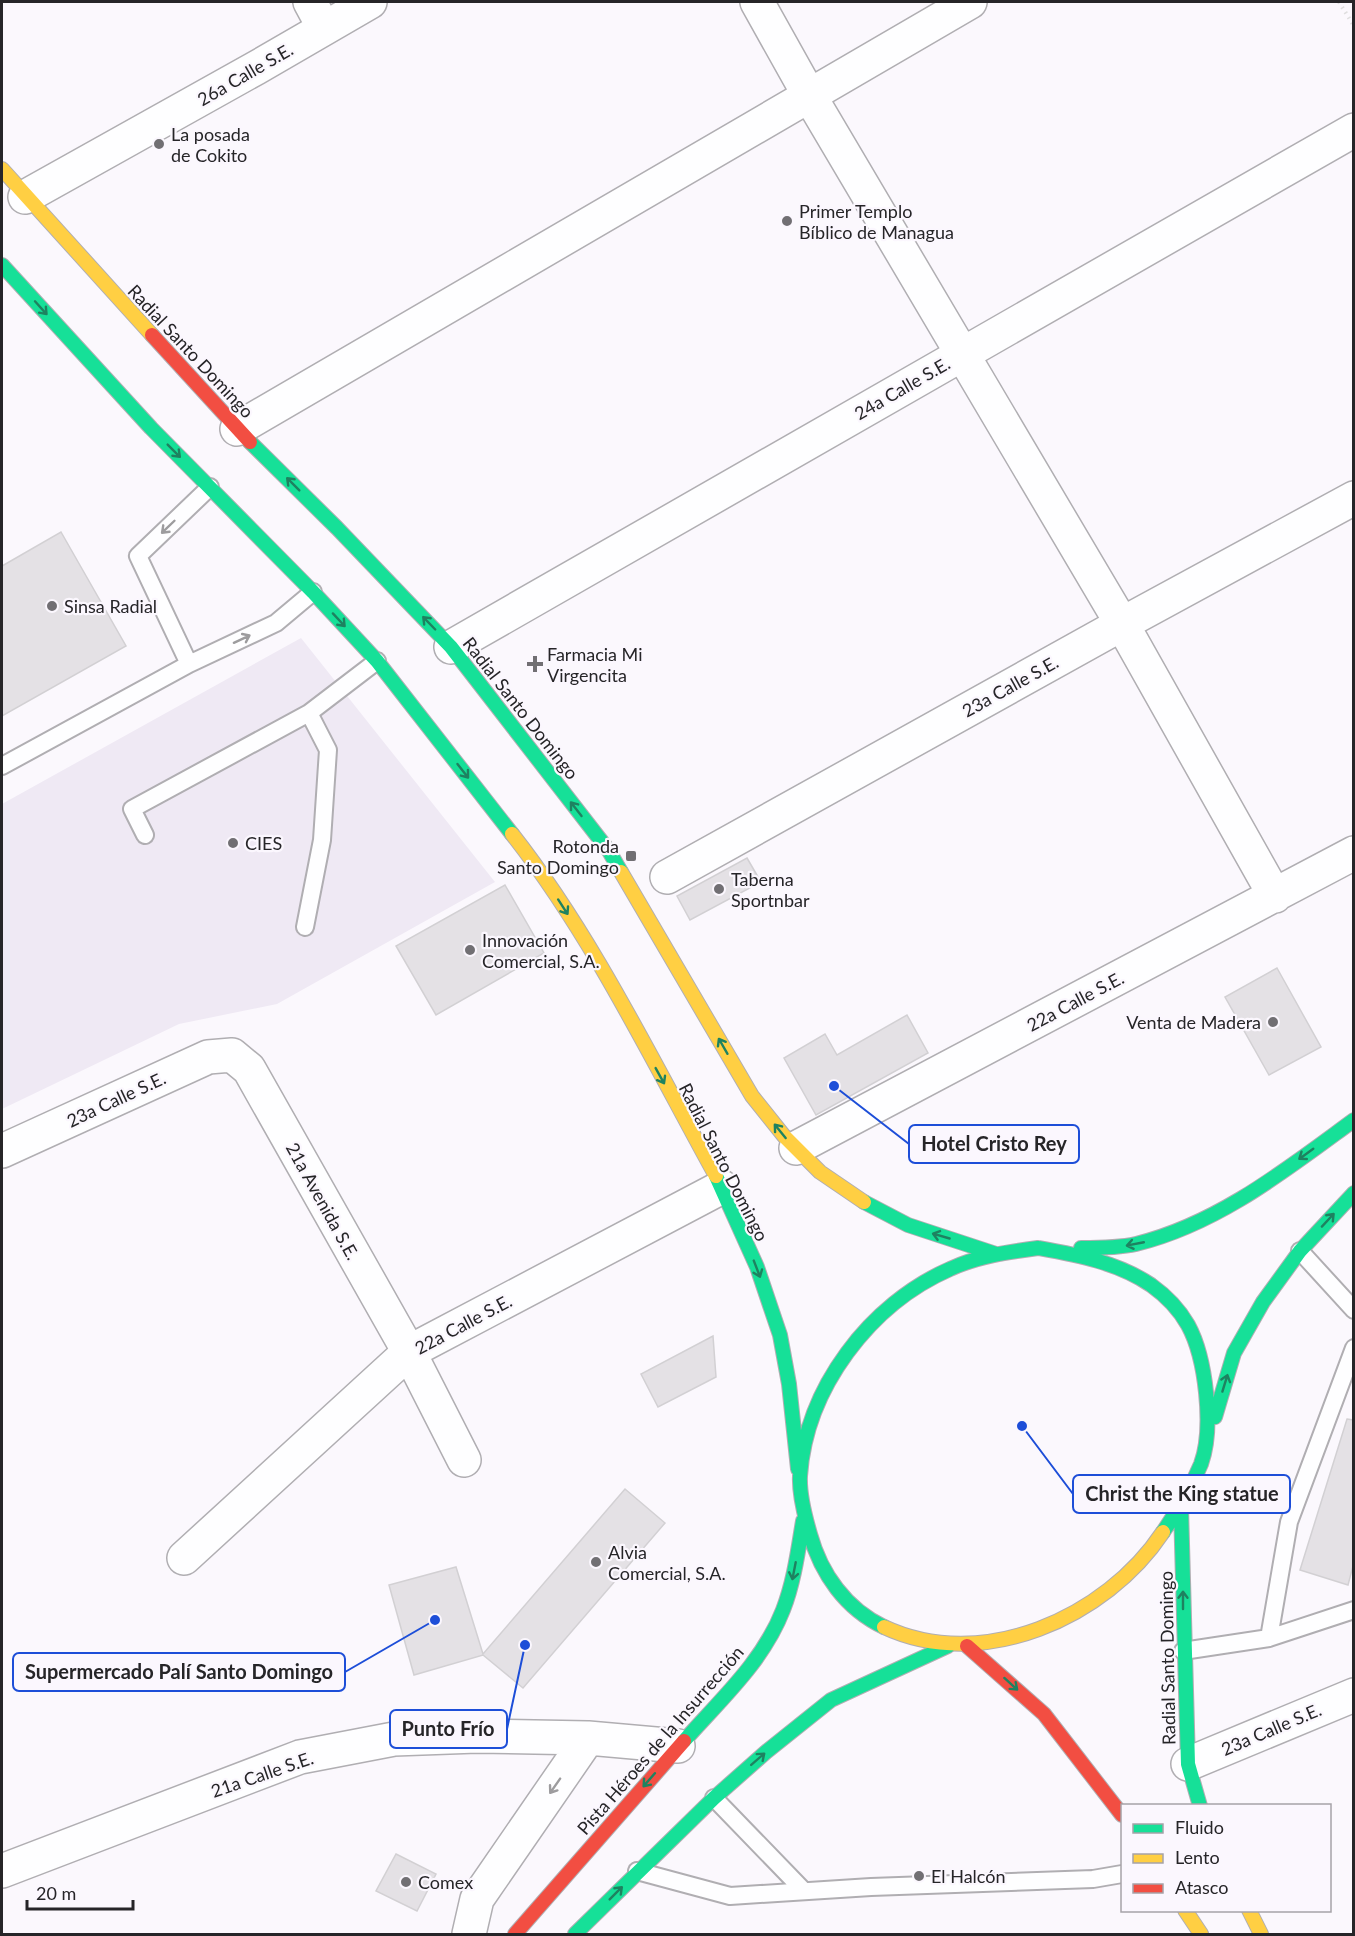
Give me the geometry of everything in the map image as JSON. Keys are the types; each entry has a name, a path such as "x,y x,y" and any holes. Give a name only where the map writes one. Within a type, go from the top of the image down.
{"main road":[{"name":"Radial Santo Domingo","path":"2,169 237,429 337,528 451,647 609,851 752,1096 784,1137 820,1172 862,1201 908,1225 996,1254"},
{"name":"Radial Santo Domingo","path":"2,265 152,428 313,592 377,661 531,858 592,952 722,1187 757,1267 780,1335 789,1384 800,1480"},
{"path":"1353,1120 1266,1183 1225,1208 1158,1238 1134,1245 1105,1248 1038,1248 971,1259 926,1281 880,1314 861,1335 827,1382 815,1407 807,1435 800,1480 813,1550 823,1570 857,1611 880,1627 908,1637 948,1646 967,1646 1027,1634 1057,1622 1096,1600 1135,1566 1181,1508 1202,1459 1234,1353 1263,1302 1300,1251 1353,1193"},
{"path":"1038,1248 1076,1254 1109,1263 1130,1272 1148,1282 1180,1313 1197,1343 1204,1371 1206,1417 1202,1459"},
{"name":"Radial Santo Domingo","path":"1181,1508 1188,1764 1199,1804"},
{"name":"Pista Héroes de la Insurrección","path":"515,1935 678,1746 734,1687 763,1648 778,1623 792,1583 805,1514"},
{"path":"575,1935 714,1798 766,1752 831,1700 948,1646"},
{"path":"967,1646 1044,1714 1121,1814"},
{"path":"1186,1912 1201,1935"},
{"path":"1250,1912 1261,1935"}],"street":[{"name":"26a Calle S.E.","path":"25,197 317,15 370,2"},
{"path":"757,2 809,95 1122,624 1275,896"},
{"path":"237,429 970,2"},
{"name":"24a Calle S.E.","path":"451,647 1353,130"},
{"name":"23a Calle S.E.","path":"668,877 1353,498"},
{"name":"22a Calle S.E.","path":"796,1148 1353,853"},
{"name":"23a Calle S.E.","path":"2,1151 208,1057 232,1055"},
{"name":"21a Avenida S.E.","path":"232,1055 249,1069 409,1352 464,1460"},
{"name":"22a Calle S.E.","path":"184,1558 409,1352 722,1187"},
{"name":"23a Calle S.E.","path":"1188,1764 1353,1695"},
{"name":"21a Calle S.E.","path":"2,1871 300,1757 394,1739 477,1736 588,1738 678,1746"},
{"path":"469,1935 477,1899 588,1738"}],"lane":[{"path":"189,664 138,556 210,487"},
{"path":"2,766 189,664 276,623 313,592"},
{"path":"145,835 132,809 309,713 377,661"},
{"path":"305,927 322,840 328,750 309,713"},
{"path":"1300,1251 1353,1310"},
{"path":"1269,1638 1289,1522 1353,1348"},
{"path":"1184,1651 1269,1638 1353,1610"},
{"path":"714,1798 804,1891"},
{"path":"638,1871 730,1896 871,1887 1093,1879 1121,1874"}],"path":[{"path":"1339,2 1353,26"}],"shaded area":[{"name":"CIES","path":"301,638 495,882 277,1004 179,1024 2,1109 2,804"}],"building":[{"name":"Sinsa Radial","path":"61,532 126,646 2,716 2,566"},
{"name":"Taberna Sportnbar","path":"747,858 761,882 690,920 677,896"},
{"name":"Innovación Comercial, S.A.","path":"505,885 544,953 436,1015 396,946"},
{"name":"Venta de Madera","path":"1277,968 1321,1047 1269,1075 1225,997"},
{"path":"907,1015 928,1053 816,1115 784,1058 825,1034 837,1055"},
{"path":"713,1336 716,1377 658,1407 641,1374"},
{"path":"1347,1419 1353,1420 1353,1566 1348,1585 1300,1570"},
{"path":"625,1489 665,1523 523,1688 483,1655 414,1675 389,1585 456,1567 483,1654"},
{"name":"Comex","path":"396,1854 436,1874 417,1911 376,1891"}],"traffic: fast":[{"path":"2,265 151,428 313,592 377,661 512,834"},
{"path":"250,442 337,528 451,647 609,851 621,872"},
{"path":"1081,1248 1136,1244 1195,1223 1251,1193 1354,1120"},
{"path":"716,1176 757,1267 780,1335 789,1384 798,1469"},
{"path":"1215,1417 1234,1353 1263,1302 1300,1251 1354,1193"},
{"path":"864,1202 908,1225 996,1254"},
{"path":"1038,1248 1096,1260 1138,1277 1171,1303 1188,1325 1199,1356 1206,1393 1205,1449 1193,1482 1163,1532"},
{"path":"884,1627 858,1610 837,1589 821,1563 810,1534 801,1498 800,1476 805,1443 815,1411 829,1381 847,1353 869,1327 921,1284 971,1261 1038,1248"},
{"path":"1181,1507 1188,1764 1199,1804"},
{"path":"684,1741 740,1680 774,1629 790,1588 803,1521"},
{"path":"575,1934 714,1798 766,1752 831,1700 948,1646"}],"traffic: slow":[{"path":"2,169 152,335"},
{"path":"512,834 596,957 716,1176"},
{"path":"621,872 752,1096 784,1136 820,1172 864,1202"},
{"path":"884,1627 922,1640 961,1644 1000,1640 1039,1629 1076,1612 1109,1590 1139,1563 1163,1532"},
{"path":"1186,1912 1201,1934"},
{"path":"1250,1912 1261,1934"}],"traffic: jam":[{"path":"152,335 250,442"},
{"path":"967,1646 1044,1714 1121,1814"},
{"path":"515,1934 684,1741"}],"place":[{"name":"La posada de Cokito","path":"159,144"},
{"name":"Primer Templo Bíblico de Managua","path":"787,221"},
{"name":"Sinsa Radial","path":"52,606"},
{"name":"Farmacia Mi Virgencita","path":"535,664"},
{"name":"CIES","path":"233,843"},
{"name":"Rotonda Santo Domingo","path":"631,856"},
{"name":"Taberna Sportnbar","path":"719,889"},
{"name":"Innovación Comercial, S.A.","path":"470,950"},
{"name":"Venta de Madera","path":"1273,1022"},
{"name":"Hotel Cristo Rey","path":"834,1086"},
{"name":"Christ the King statue","path":"1022,1426"},
{"name":"Alvia Comercial, S.A.","path":"596,1562"},
{"name":"Supermercado Palí Santo Domingo","path":"435,1620"},
{"name":"Punto Frío","path":"525,1645"},
{"name":"El Halcón","path":"919,1876"},
{"name":"Comex","path":"406,1882"}]}
